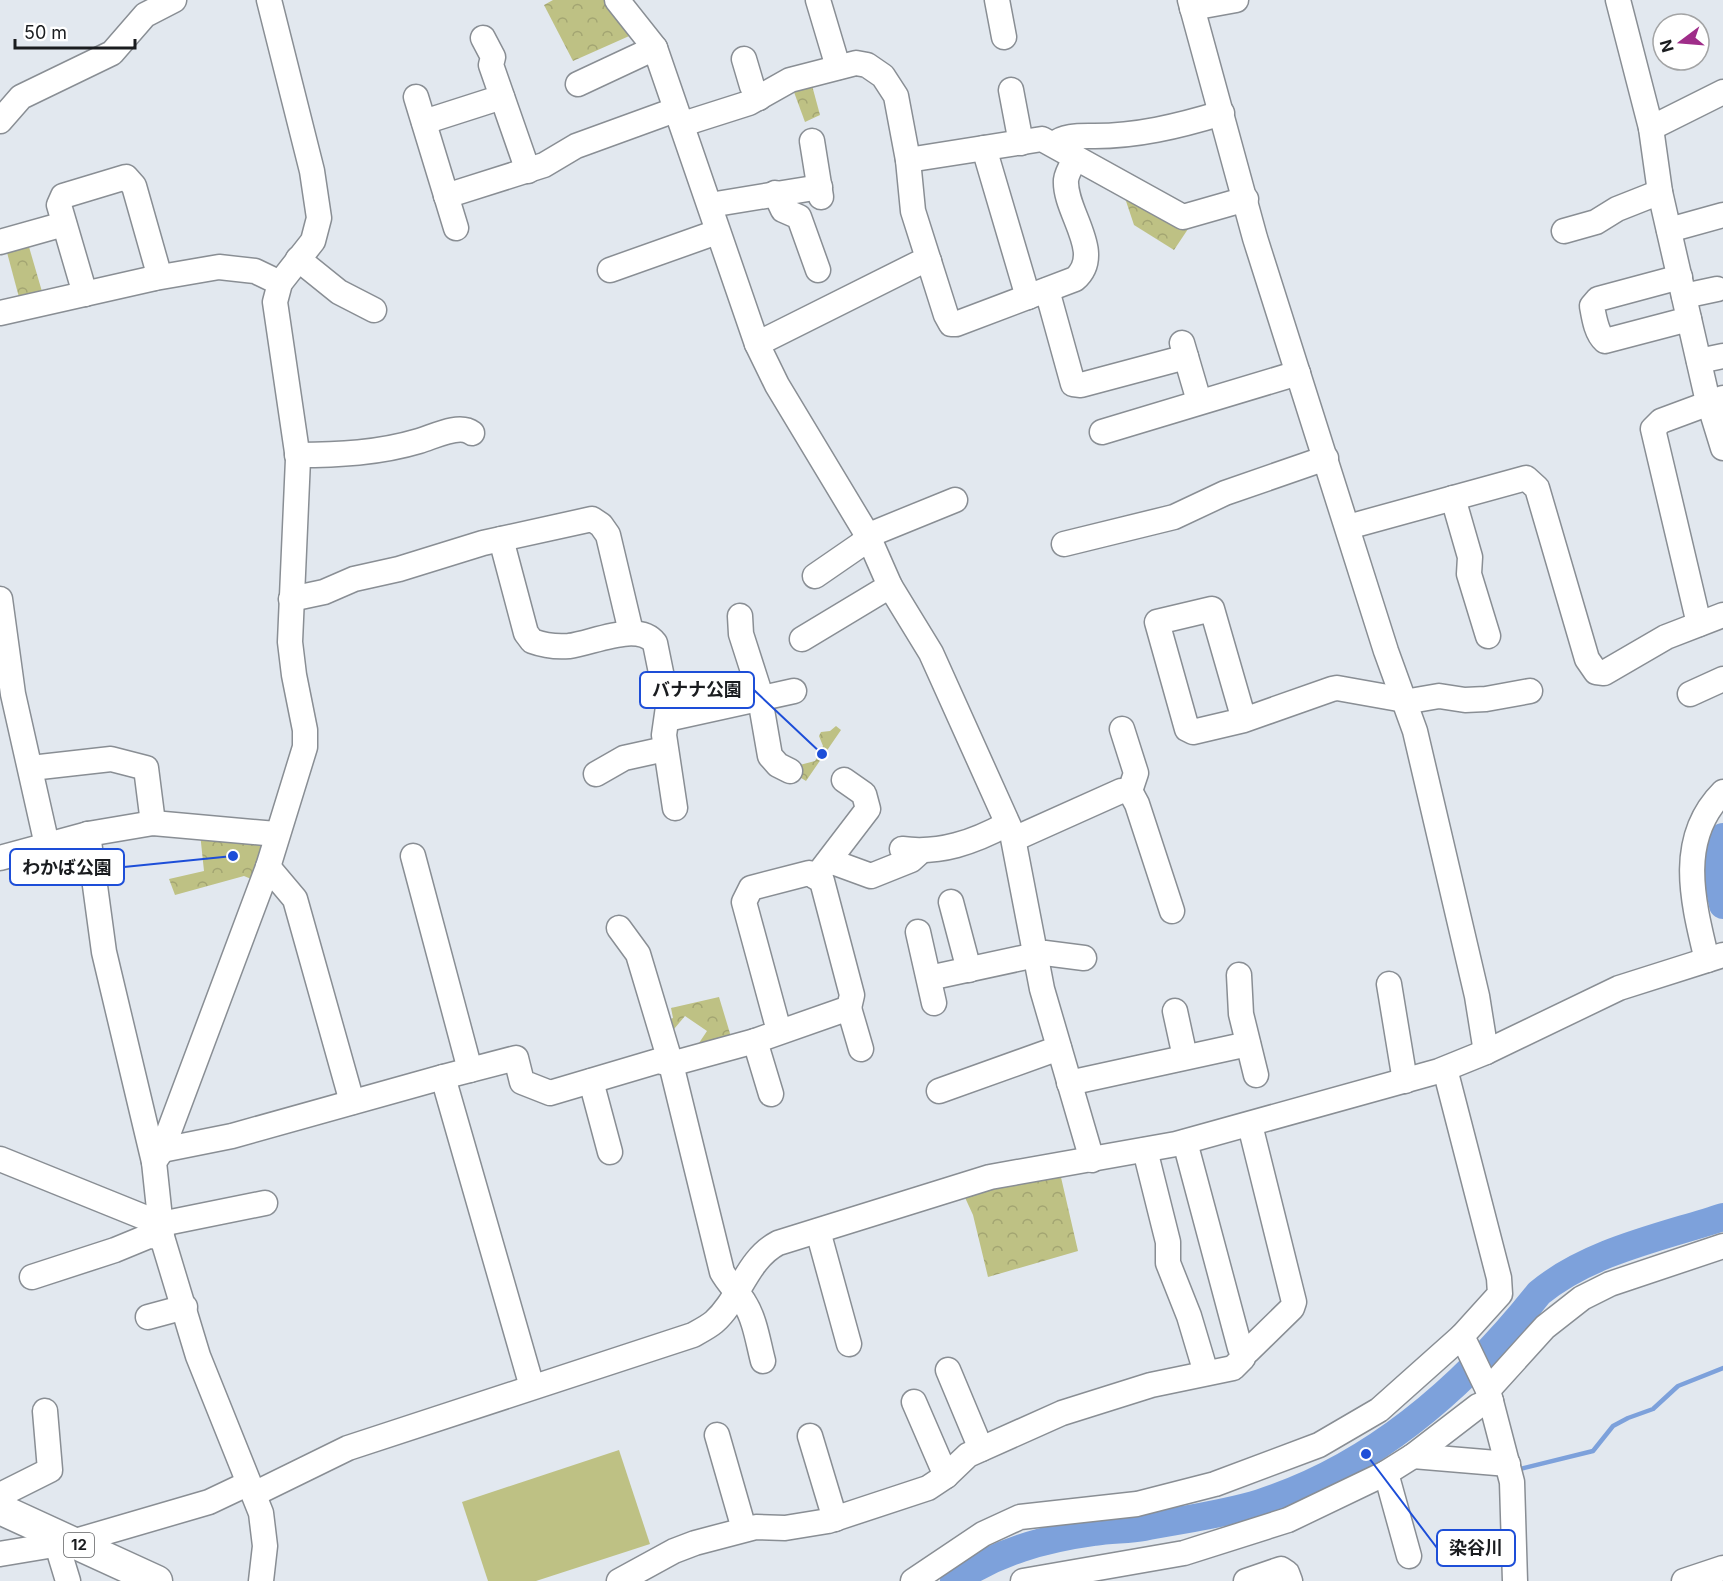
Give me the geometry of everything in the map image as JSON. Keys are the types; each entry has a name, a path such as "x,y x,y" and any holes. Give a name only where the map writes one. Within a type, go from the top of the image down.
{"main road":[{"name":"12","path":"0,1509 64,1543 153,1580"}],"street":[{"path":"4,118 21,98 112,53 145,15 174,0"},
{"path":"158,1156 268,867 276,834 303,757 306,737 292,663 291,599 297,455 274,302 280,283 313,241 318,210 312,171 269,0"},
{"path":"617,0 655,48 757,344 777,385 868,536 890,586 931,653 1010,831 1034,955 1092,1160"},
{"path":"818,0 838,67"},
{"path":"1236,0 1191,4 1255,238 1415,730 1440,833 1486,1052"},
{"path":"1004,1 1004,37"},
{"path":"1622,2 1651,128 1660,192 1684,298 1699,361 1716,400 1723,448"},
{"path":"483,38 494,60 491,65 528,171"},
{"path":"578,84 655,48"},
{"path":"744,59 759,98"},
{"path":"446,196 544,165 576,146 679,117 759,98 790,80 856,63 867,65 884,76 892,86 908,160 912,204 951,324 960,323 1075,279 1087,261 1066,183 1076,158"},
{"path":"1011,90 1021,143"},
{"path":"1651,128 1723,92"},
{"path":"416,97 456,228"},
{"path":"424,122 502,97"},
{"path":"1054,144 1060,139 1178,126 1222,112"},
{"path":"908,160 1042,139 1183,217 1246,199"},
{"path":"710,205 775,194 820,192 812,141"},
{"path":"984,148 1073,384 1081,385 1184,349 1199,401"},
{"path":"85,294 58,205 63,196 126,177 134,186 157,267 155,279"},
{"path":"1564,231 1596,222 1617,209 1660,192"},
{"path":"775,194 783,210 799,217 818,270"},
{"path":"1669,230 1723,215"},
{"path":"0,242 64,224"},
{"path":"610,270 717,232"},
{"path":"298,259 339,292 374,310"},
{"path":"757,344 917,264 929,261"},
{"path":"0,314 155,279 231,267 255,271 280,283"},
{"path":"1684,298 1717,289"},
{"path":"1699,361 1723,356"},
{"path":"1102,432 1298,373"},
{"path":"1699,624 1653,432 1657,423 1716,400"},
{"path":"297,455 369,452 411,444 459,429 465,429 472,434"},
{"path":"1064,544 1174,517 1226,493 1326,458"},
{"path":"1348,527 1522,478 1534,483 1587,659 1596,672 1604,674 1633,659 1666,637 1723,615"},
{"path":"1453,498 1470,557 1469,574 1488,636"},
{"path":"815,576 860,545 868,536 955,501"},
{"path":"291,599 308,596 354,579 399,569 453,550 592,519 605,529 610,543 631,632"},
{"path":"501,539 526,633 532,641 569,646 631,632 648,636 655,643 668,707 664,735 675,808"},
{"path":"802,639 890,586"},
{"path":"0,599 10,730 31,768 47,845"},
{"path":"1244,720 1212,609 1157,622 1187,729 1193,732 1244,720 1337,688 1410,701 1446,696 1465,700 1530,691"},
{"path":"740,616 741,634 758,687 758,699 770,756 778,765 790,771"},
{"path":"1690,694 1723,679"},
{"path":"667,719 794,691"},
{"path":"1122,729 1136,773 1130,791 1137,804 1172,911"},
{"path":"596,774 618,760 665,749"},
{"path":"31,768 111,759 146,768 153,823"},
{"path":"844,780 864,794 868,809 823,869 822,881 852,995 849,1008 861,1049"},
{"path":"779,1031 744,902 751,888 823,869 871,876 911,860 912,850 972,842 1010,831 1121,791 1130,791"},
{"path":"0,1554 64,1543 251,1489 348,1448 693,1335 713,1323 763,1251 778,1243 990,1177 1185,1142 1406,1081 1445,1069 1486,1052 1619,988 1714,958 1691,888 1692,863 1699,827 1710,806 1723,792"},
{"path":"0,858 88,834 153,823 276,834"},
{"path":"88,834 104,952 158,1156 162,1231 198,1356 261,1513 265,1546 261,1581"},
{"path":"413,856 470,1070"},
{"path":"268,867 295,899 352,1102"},
{"path":"951,902 969,970"},
{"path":"619,928 638,954 671,1064 722,1272 735,1293 744,1301 764,1361"},
{"path":"918,932 934,1003"},
{"path":"929,978 1050,952 1084,958"},
{"path":"1239,975 1239,996 1256,1075"},
{"path":"1389,984 1406,1081"},
{"path":"158,1156 516,1058 522,1083 550,1093 657,1061 671,1064 755,1041 849,1008"},
{"path":"1175,1011 1185,1057"},
{"path":"755,1041 771,1094"},
{"path":"1070,1083 1248,1044"},
{"path":"939,1091 1059,1048"},
{"path":"913,1581 983,1534 1020,1517 1137,1504 1215,1484 1319,1444 1379,1410 1464,1339 1495,1300 1501,1288 1461,1123 1445,1069"},
{"path":"443,1077 532,1387"},
{"path":"591,1081 610,1152"},
{"path":"1244,1351 1253,1348 1293,1308 1294,1302 1251,1125"},
{"path":"619,1581 674,1551 744,1529 796,1527 835,1518 928,1488 946,1476 960,1462 981,1449 1089,1403 1233,1368 1243,1358 1244,1351 1237,1339 1185,1142"},
{"path":"1145,1150 1168,1242 1168,1263 1189,1316 1206,1373"},
{"path":"0,1159 162,1231"},
{"path":"32,1277 115,1250 162,1231 266,1203"},
{"path":"818,1231 849,1344"},
{"path":"1023,1581 1164,1557 1228,1540 1288,1520 1386,1473 1413,1456 1472,1410 1545,1327 1582,1298 1610,1284 1723,1246"},
{"path":"148,1317 184,1307"},
{"path":"1464,1339 1488,1390 1512,1482 1515,1581"},
{"path":"948,1370 981,1449"},
{"path":"914,1402 946,1476"},
{"path":"0,1498 6,1492 50,1470 45,1411"},
{"path":"717,1436 744,1529"},
{"path":"810,1436 835,1518"},
{"path":"1413,1456 1508,1464"},
{"path":"1386,1473 1409,1556"},
{"path":"64,1543 68,1581"},
{"path":"1684,1581 1723,1568"},
{"path":"1246,1581 1281,1569 1287,1572 1290,1581"}],"green space":[{"path":"553,0 607,0 636,33 573,61 544,5"},
{"path":"810,78 820,115 805,122 791,84"},
{"path":"1123,192 1196,217 1174,250 1134,225"},
{"path":"27,240 43,295 20,301 5,245"},
{"path":"836,726 841,730 806,781 790,771 792,767 815,761 823,746 819,736 821,732 830,731"},
{"path":"200,833 268,842 256,881 244,876 175,895 169,879 204,871"},
{"path":"719,997 732,1040 695,1049 707,1031 685,1016 669,1035 665,1021 673,1018 671,1008"},
{"path":"1060,1173 1078,1251 988,1277 973,1215 962,1191"},
{"path":"619,1450 650,1544 536,1581 488,1581 462,1502"}],"waterway":[{"path":"1723,837 1718,854 1718,879 1723,905"},
{"path":"954,1581 987,1562 1039,1543 1075,1535 1138,1528 1217,1514 1260,1503 1301,1487 1341,1468 1379,1445 1414,1419 1480,1360 1539,1293 1559,1278 1627,1247 1723,1217"},
{"path":"1516,1470 1593,1451 1613,1426 1653,1409 1678,1386 1723,1368"}],"place":[{"name":"バナナ公園","path":"822,754"},
{"name":"わかば公園","path":"233,856"},
{"name":"染谷川","path":"1366,1454"}]}
